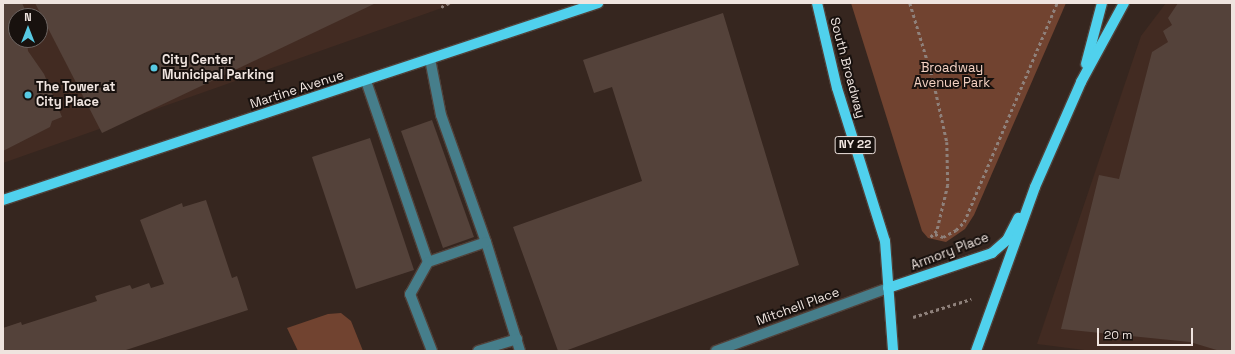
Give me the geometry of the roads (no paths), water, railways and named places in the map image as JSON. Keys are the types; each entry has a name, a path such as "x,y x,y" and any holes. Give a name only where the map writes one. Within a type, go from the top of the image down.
{"main road":[{"name":"Martine Avenue","path":"3,200 598,3"},
{"name":"South Broadway","path":"816,3 837,88 885,241 893,351"},
{"path":"1081,82 1102,3"},
{"path":"976,351 1035,187 1081,82 1124,3"},
{"name":"Armory Place","path":"888,288 992,253 1007,240 1035,187"}],"street":[{"path":"430,59 441,115 486,242 520,351"},
{"path":"366,81 428,262"},
{"path":"432,351 410,294 428,262 486,242"},
{"name":"Mitchell Place","path":"716,351 888,288"},
{"path":"478,351 517,339"}],"place":[{"name":"City Center Municipal Parking","path":"154,68"},
{"name":"The Tower at City Place","path":"28,95"}],"park label":[{"name":"Broadway Avenue Park","path":"952,76"}]}
